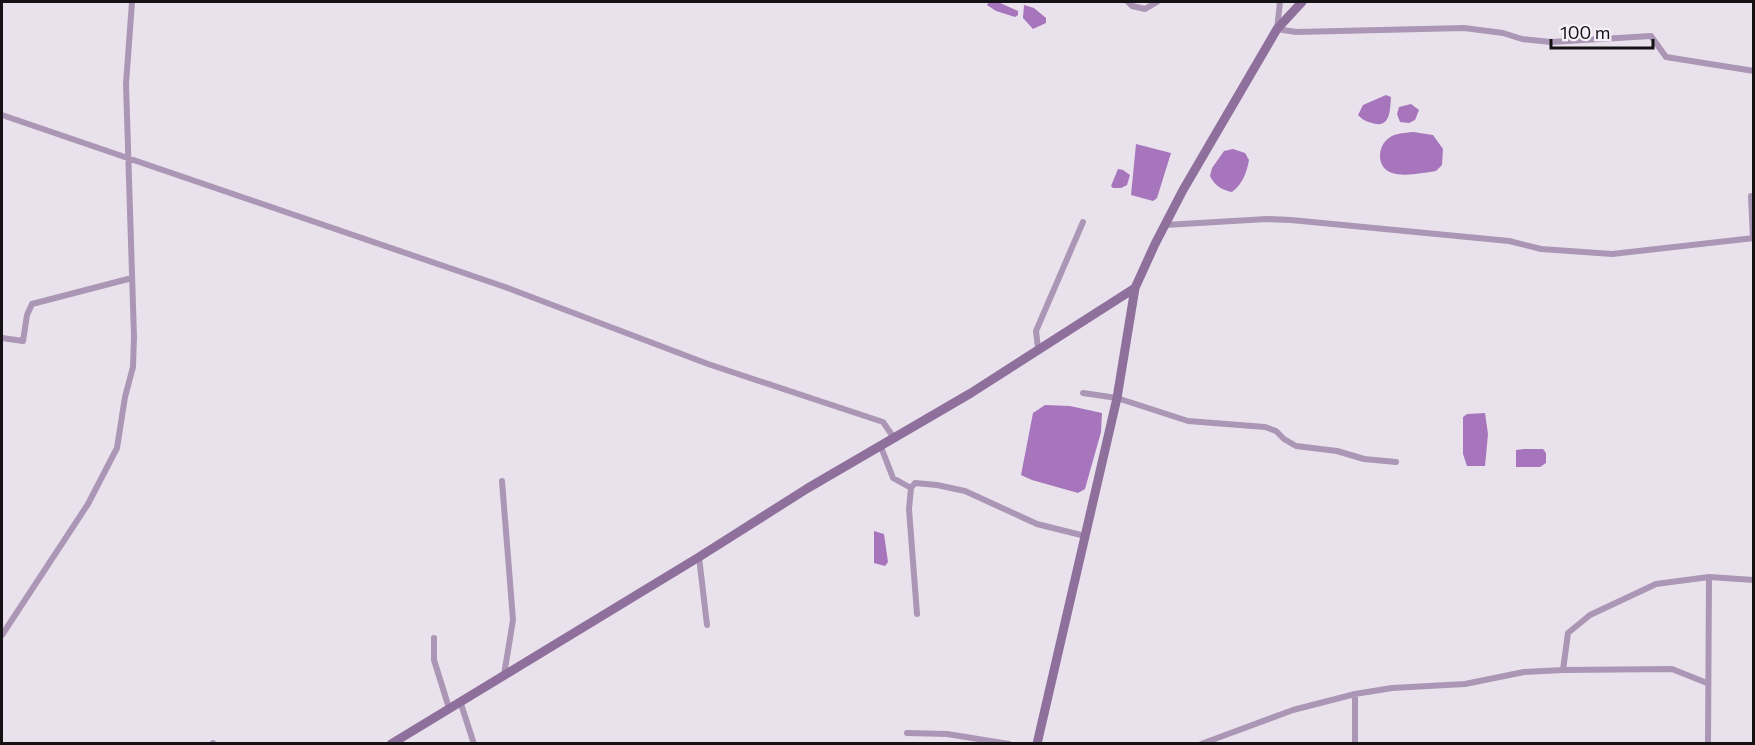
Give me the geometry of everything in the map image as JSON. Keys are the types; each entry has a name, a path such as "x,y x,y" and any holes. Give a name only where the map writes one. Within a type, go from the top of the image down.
{"main road":[{"path":"1037,744 1117,398 1135,288 1183,190 1277,29 1302,2"},
{"path":"391,744 808,488 971,393 1135,288"}],"street":[{"path":"2,635 88,504 117,448 124,397 133,368 126,84 132,2"},
{"path":"1128,2 1132,6 1145,9 1157,2"},
{"path":"1280,2 1277,29 1314,33 1464,28 1551,42 1651,36 1666,57 1754,71"},
{"path":"2,115 505,287 708,364 883,422 894,438"},
{"path":"1165,225 1283,220 1509,241 1541,249 1612,254 1753,238 1751,196"},
{"path":"1038,348 1036,332 1083,222"},
{"path":"2,338 23,341 27,315 32,304 132,278"},
{"path":"1083,393 1117,398 1188,421 1265,427 1276,431 1296,446 1326,449 1364,459 1396,462"},
{"path":"881,447 893,478 910,488"},
{"path":"502,481 513,620 504,675"},
{"path":"918,614 909,509 910,488 915,483 965,491 1037,524 1085,536"},
{"path":"699,557 706,624"},
{"path":"1563,670 1568,633 1590,615 1656,584 1708,577 1754,580"},
{"path":"1708,577 1708,744"},
{"path":"434,638 434,660 449,708"},
{"path":"1201,744 1293,710 1355,694 1392,688 1465,684 1524,672 1672,669 1707,683"},
{"path":"1355,694 1355,744"},
{"path":"460,701 474,744"},
{"path":"907,733 946,734 1009,744"}],"shaded area":[{"path":"989,2 998,2 1018,11 1018,15 1015,17 996,11 987,5"},
{"path":"1024,5 1034,8 1046,18 1046,23 1033,29 1023,18"},
{"path":"1386,95 1391,97 1390,111 1385,122 1370,123 1358,115 1363,105"},
{"path":"1411,104 1419,110 1415,120 1409,123 1400,122 1397,114 1399,107"},
{"path":"1413,132 1433,135 1443,149 1442,165 1436,171 1402,175 1392,173 1383,167 1380,151 1385,142 1394,135"},
{"path":"1136,144 1171,153 1157,198 1153,201 1131,195"},
{"path":"1233,149 1245,153 1249,160 1239,186 1232,192 1219,187 1210,176 1212,168 1224,151"},
{"path":"1118,169 1130,175 1127,185 1113,188 1111,186"},
{"path":"1045,405 1070,406 1102,413 1101,432 1085,489 1078,493 1021,475 1033,413"},
{"path":"1485,413 1488,434 1485,466 1467,466 1463,454 1463,417 1467,414"},
{"path":"1543,449 1546,453 1546,463 1540,467 1516,467 1516,450"},
{"path":"874,531 884,534 888,562 885,566 874,563"}]}
